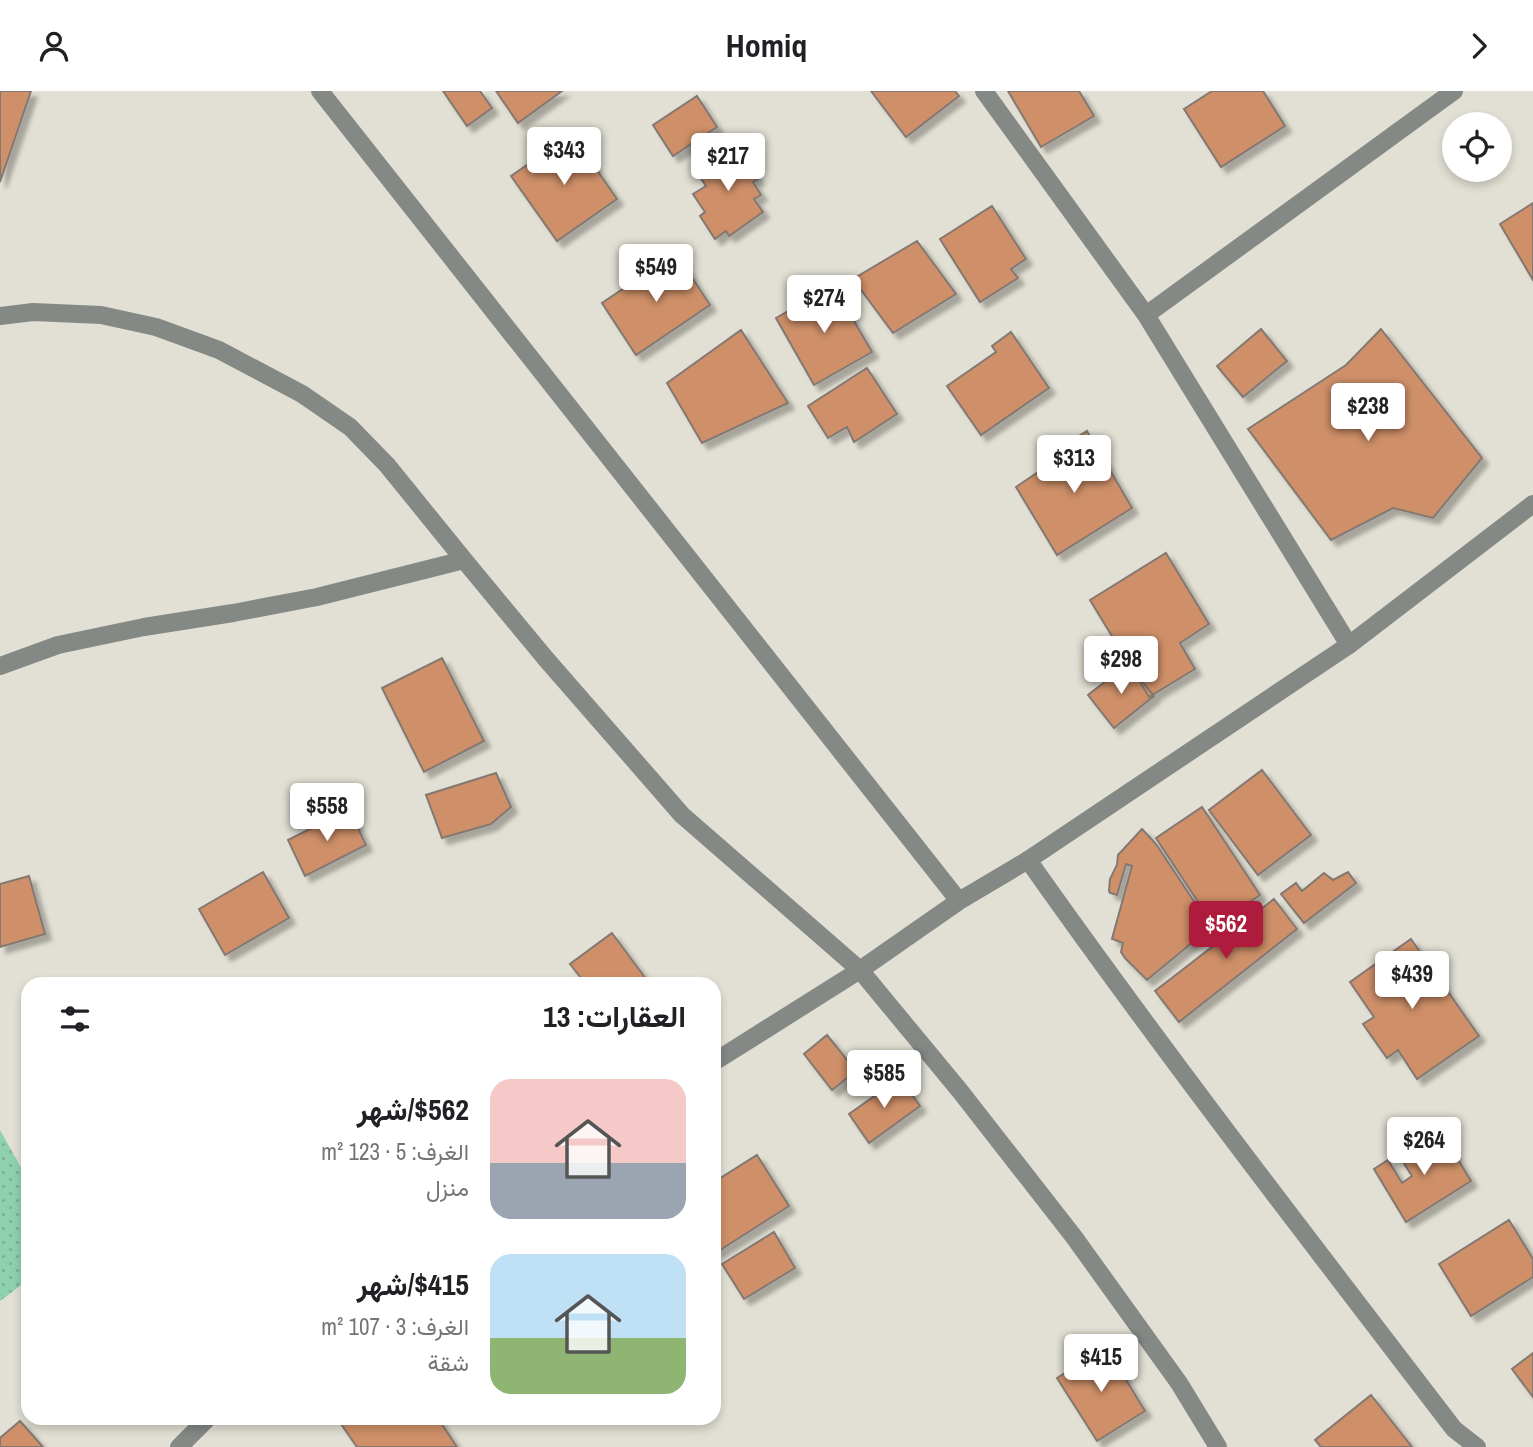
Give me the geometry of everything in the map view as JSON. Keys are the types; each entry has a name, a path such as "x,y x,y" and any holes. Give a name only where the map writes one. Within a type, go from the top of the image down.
{"street":[{"path":"320,91 959,901"},
{"path":"984,91 1146,315 1349,645"},
{"path":"1146,315 1454,91"},
{"path":"0,316 33,312 101,315 156,327 219,350 302,394 350,427 387,465 546,659 682,815 860,970 960,1091 1074,1237 1179,1383 1217,1447"},
{"path":"721,1058 860,970 959,901 1028,860 1349,645 1533,505"},
{"path":"0,666 58,645 317,597 464,560"},
{"path":"1028,860 1110,977 1454,1429 1477,1447"},
{"path":"179,1447 201,1425"}],"green space":[{"path":"0,1130 21,1168 21,1285 0,1301"}],"building":[{"path":"0,91 31,91 0,182"},
{"path":"443,91 480,91 492,108 467,126"},
{"path":"496,91 562,91 518,123"},
{"path":"871,91 955,91 959,96 906,137"},
{"path":"1008,91 1079,91 1094,116 1041,147"},
{"path":"1212,91 1263,91 1285,126 1221,167 1184,109"},
{"path":"697,96 717,127 673,156 653,125"},
{"path":"572,134 617,199 557,241 511,176"},
{"path":"736,144 758,179 753,182 761,195 754,199 763,212 729,236 726,231 715,239 700,216 705,212 693,194 706,186 696,171"},
{"path":"1533,203 1533,280 1500,224"},
{"path":"992,206 1026,259 1011,269 1018,278 980,302 940,239"},
{"path":"917,241 956,294 893,333 853,279"},
{"path":"676,253 710,305 636,355 602,303"},
{"path":"833,285 872,352 814,385 776,318"},
{"path":"1261,329 1287,361 1243,397 1217,366"},
{"path":"1381,329 1482,458 1433,518 1393,508 1331,540 1248,429 1346,365"},
{"path":"741,330 788,403 702,443 667,383"},
{"path":"1011,332 1049,388 981,435 947,386 996,352 992,346"},
{"path":"867,368 897,414 854,442 847,427 828,438 808,406"},
{"path":"1087,431 1132,508 1057,555 1016,487 1069,451 1068,443"},
{"path":"1166,553 1209,624 1180,643 1195,669 1149,697 1090,600"},
{"path":"442,658 484,741 424,772 382,688"},
{"path":"1128,664 1154,696 1114,728 1088,695"},
{"path":"1262,770 1311,835 1258,875 1209,810"},
{"path":"496,773 511,807 491,824 442,838 426,795"},
{"path":"1202,807 1260,895 1214,926 1156,838"},
{"path":"349,809 366,845 305,876 288,840"},
{"path":"1142,829 1156,844 1211,927 1147,980 1121,952 1123,943 1112,939 1132,866 1126,864 1117,895 1109,891 1118,855"},
{"path":"263,872 289,918 225,955 199,909"},
{"path":"1348,872 1356,883 1304,923 1281,894 1296,883 1302,891 1324,873 1333,880"},
{"path":"29,876 45,934 0,947 0,884"},
{"path":"1274,899 1297,929 1179,1022 1155,991"},
{"path":"612,933 645,977 580,977 570,964"},
{"path":"1411,939 1479,1036 1417,1079 1398,1050 1387,1058 1363,1024 1374,1017 1350,982"},
{"path":"827,1035 856,1071 832,1090 804,1054"},
{"path":"900,1078 920,1106 869,1143 849,1114"},
{"path":"1441,1132 1471,1181 1406,1222 1374,1169 1388,1160 1402,1183 1412,1176 1400,1157"},
{"path":"757,1155 789,1206 721,1250 721,1178"},
{"path":"1509,1220 1533,1259 1533,1277 1471,1316 1439,1264"},
{"path":"774,1232 795,1268 744,1299 722,1264"},
{"path":"1106,1347 1145,1411 1097,1441 1057,1378"},
{"path":"1533,1353 1533,1397 1512,1369"},
{"path":"1371,1395 1412,1447 1321,1447 1315,1440"},
{"path":"20,1421 43,1447 0,1447 0,1438"},
{"path":"342,1425 442,1425 457,1447 357,1447"}]}
